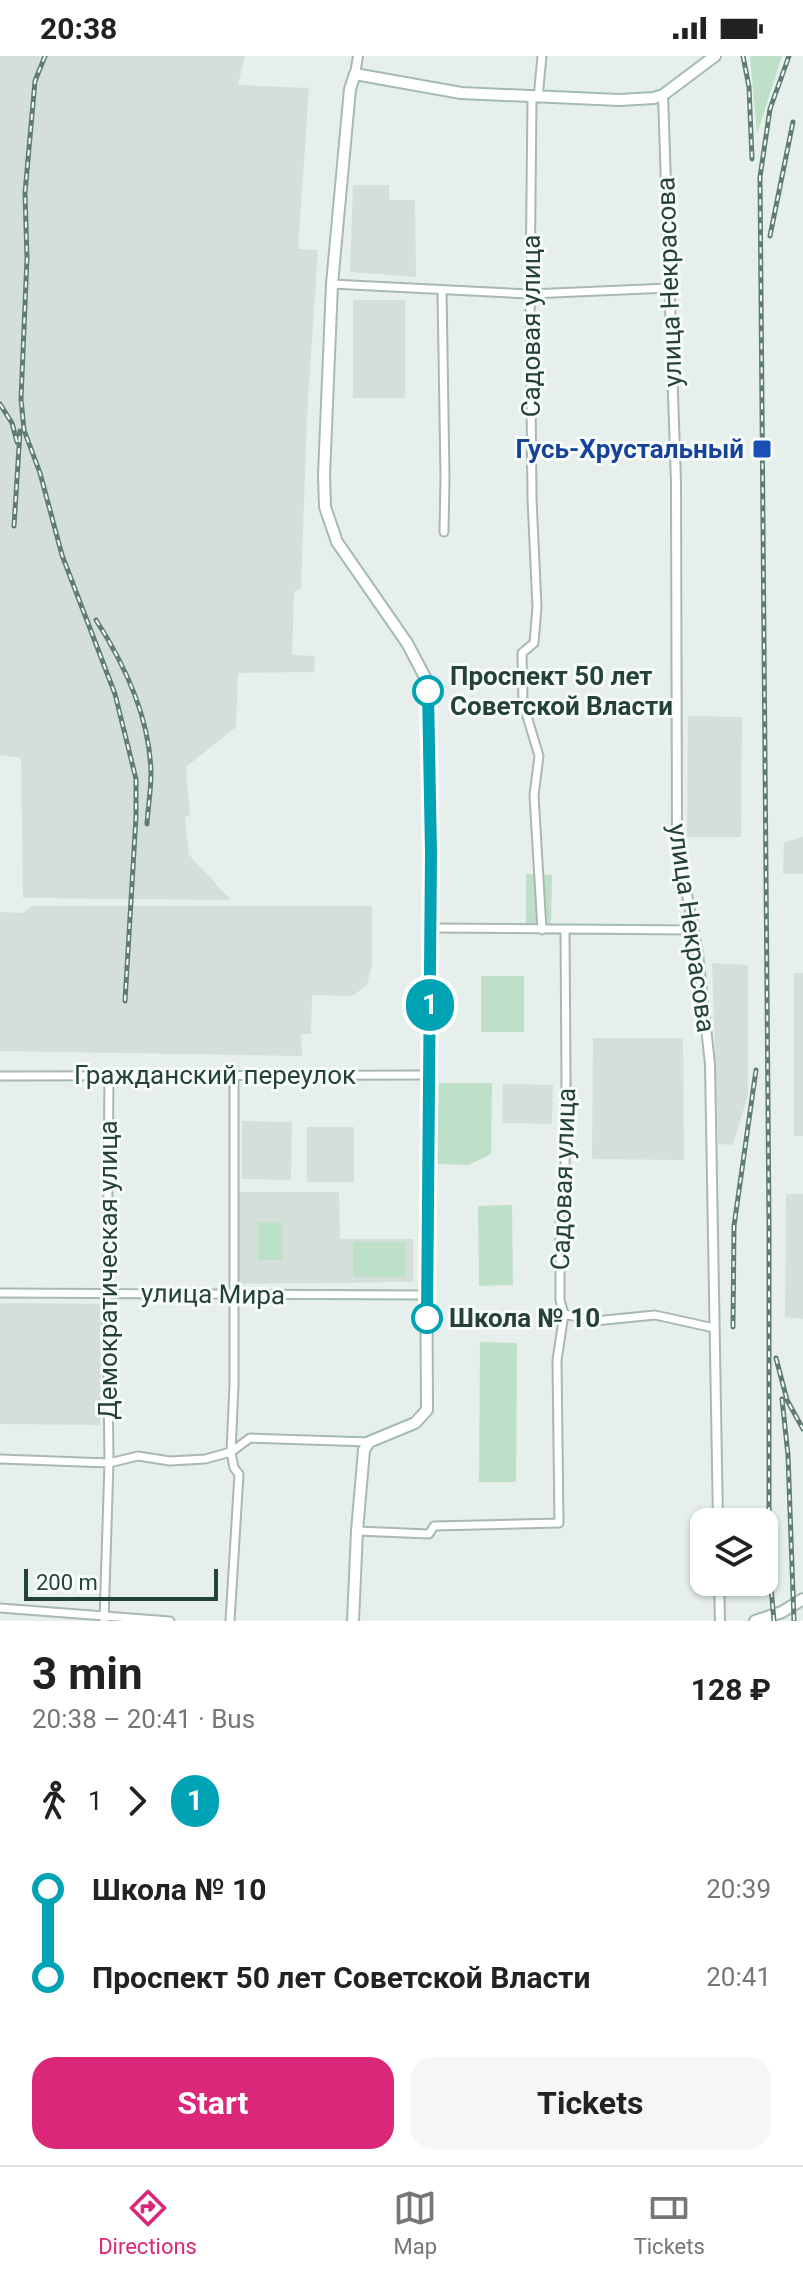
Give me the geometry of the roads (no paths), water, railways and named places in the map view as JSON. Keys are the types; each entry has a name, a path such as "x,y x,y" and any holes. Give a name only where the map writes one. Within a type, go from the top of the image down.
{"main road":[{"path":"353,1621 357,1531 366,1446 415,1423 427,1410 430,928 427,681 407,643 337,542 325,507 332,284 350,89 355,74 461,93 535,98 654,98 663,95 715,56"},
{"path":"755,1621 782,1612 803,1599"}],"street":[{"path":"355,74 358,56"},
{"name":"Садовая улица","path":"542,56 535,98 530,294 532,499 537,607 534,643 522,653 523,703 539,756 534,795 542,930"},
{"name":"улица Некрасова","path":"663,95 676,483 677,840 693,930 710,1064 718,1508"},
{"path":"332,284 530,294 669,288"},
{"path":"442,291 444,532"},
{"path":"430,928 693,930"},
{"name":"Садовая улица","path":"357,1531 429,1534 434,1526 559,1523 557,1360 564,1314 560,1300 560,1216 565,1174 565,929"},
{"path":"230,1621 239,1474 234,1468 231,1452 235,1295 234,1074"},
{"name":"Гражданский переулок","path":"0,1076 429,1075"},
{"name":"Демократическая улица","path":"104,1619 109,1463 109,1076"},
{"name":"улица Мира","path":"0,1293 427,1295"},
{"path":"564,1314 595,1321 655,1315 714,1328"},
{"path":"0,1459 109,1463 138,1456 170,1461 205,1459 231,1452 250,1438 366,1446"},
{"path":"719,1596 720,1621"},
{"path":"0,1608 104,1619 170,1621"}],"railway":[{"path":"45,56 35,81 25,193 27,258 21,399 24,430 40,473 62,555 115,694 136,779 125,1001"},
{"path":"743,56 749,87 752,159"},
{"path":"774,1621 769,1566 760,177 770,109 789,56"},
{"path":"770,236 793,122"},
{"path":"0,404 12,423 17,442"},
{"path":"14,526 20,431"},
{"path":"96,620 117,655 141,713 150,753 147,824"},
{"path":"733,1327 734,1226 756,1070"},
{"path":"776,1358 787,1400 803,1429"},
{"path":"782,1399 788,1455 794,1621"}],"place":[{"name":"Гусь-Хрустальный","path":"762,449"},
{"name":"Проспект 50 лет Советской Власти","path":"428,691"},
{"name":"Школа № 10","path":"427,1318"}]}
